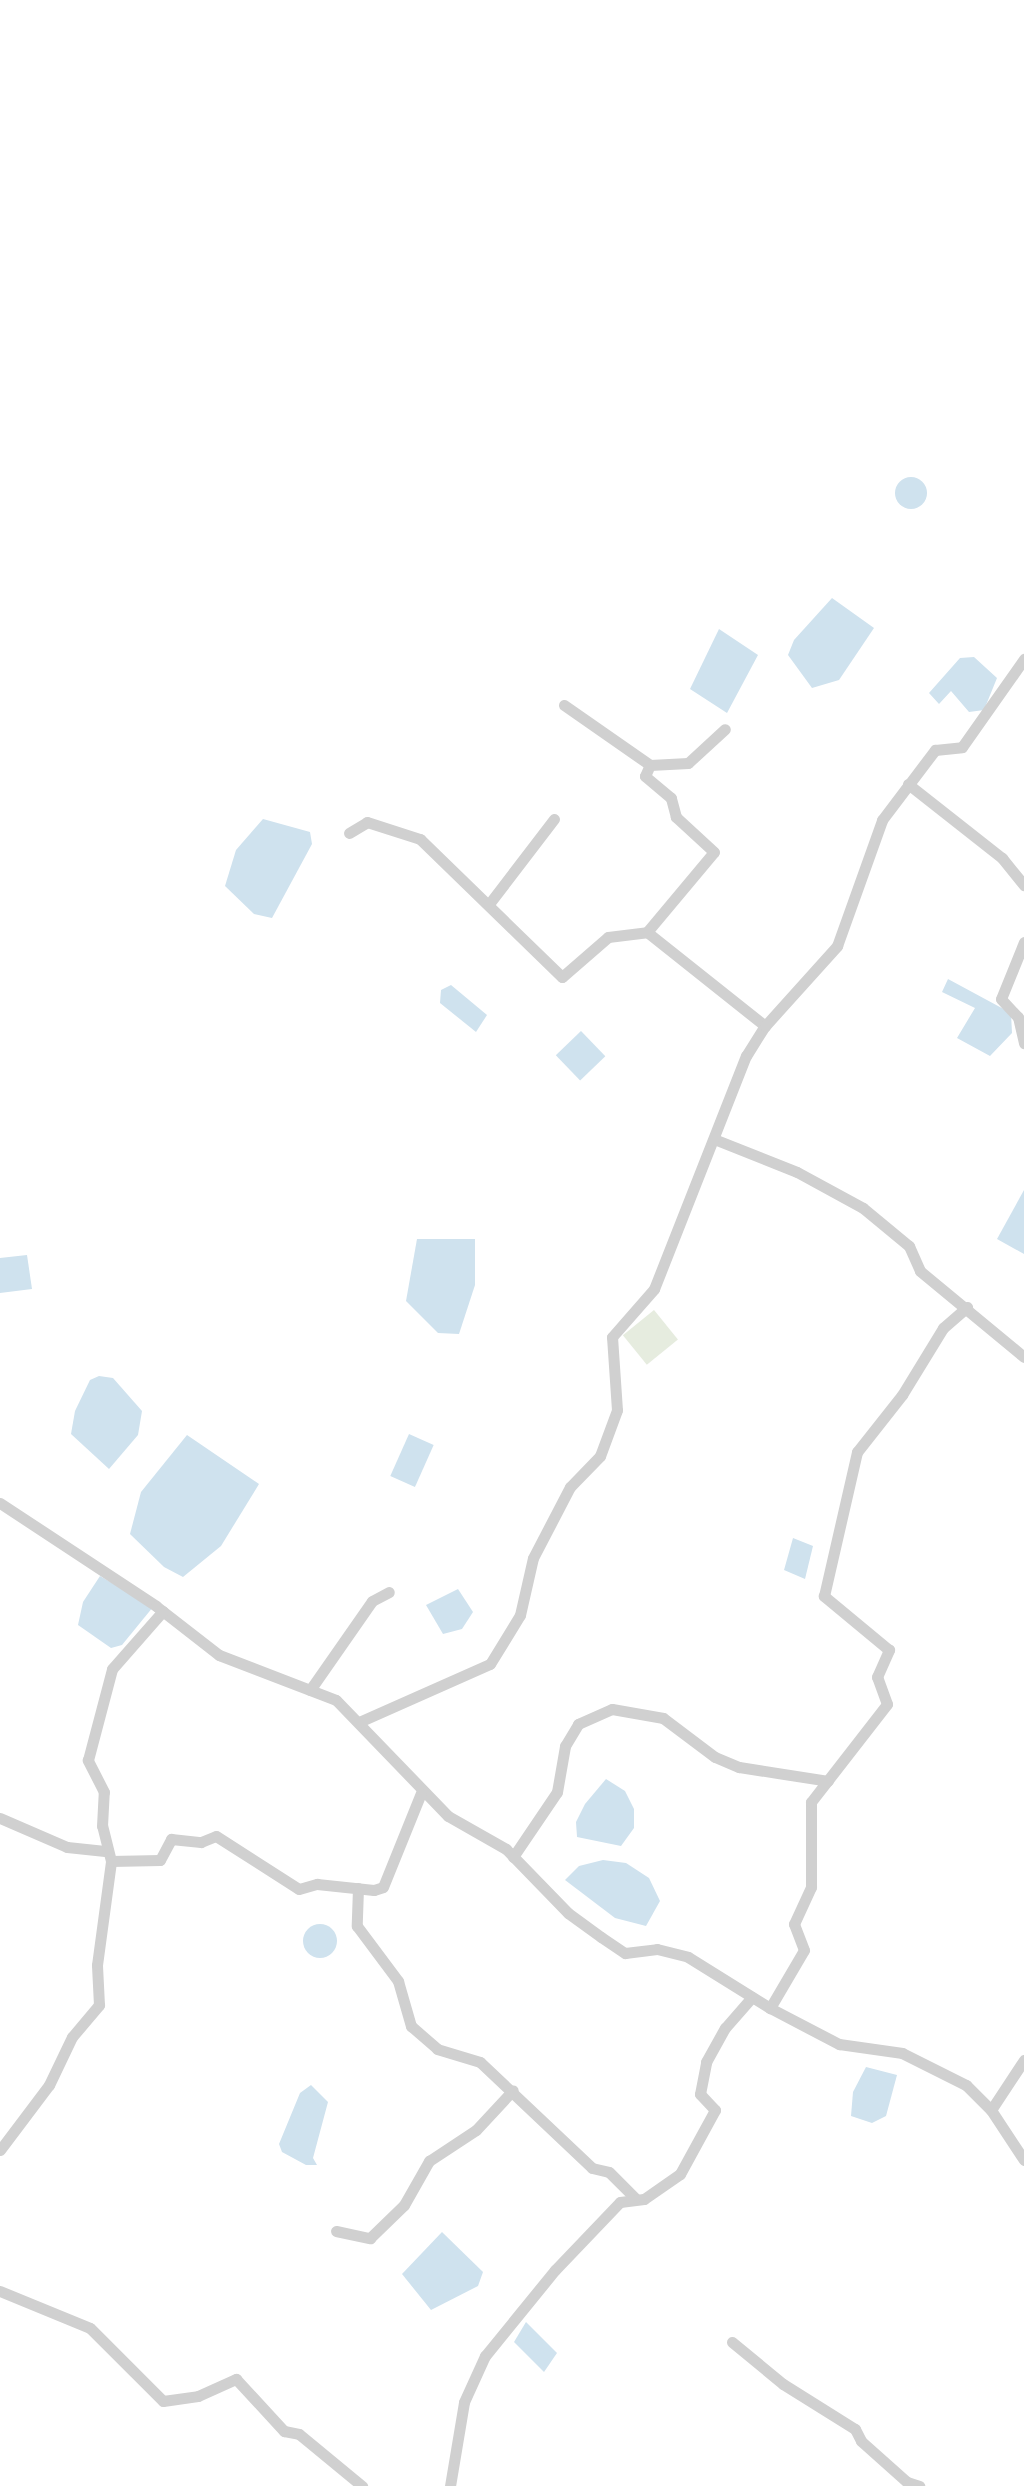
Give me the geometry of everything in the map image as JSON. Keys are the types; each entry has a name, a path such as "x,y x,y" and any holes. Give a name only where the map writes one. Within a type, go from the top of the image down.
{"street":[{"path":"359,1722 490,1664 520,1615 533,1558 570,1487 600,1456 617,1410 612,1337 654,1289 746,1056 765,1026 837,946 882,820 935,750 962,747 1024,659"},
{"path":"564,705 650,765 688,763 725,729"},
{"path":"349,833 367,822 420,839 562,977 608,937 647,932 714,852 676,817 671,798 645,776 650,765"},
{"path":"908,784 1002,858 1024,885"},
{"path":"489,904 554,819"},
{"path":"647,932 765,1026"},
{"path":"1024,942 1001,999 1018,1017 1024,1043"},
{"path":"714,1139 797,1172 863,1208 909,1246 920,1271 1024,1357"},
{"path":"770,2008 799,1966 804,1950 794,1924 811,1887 811,1802 887,1704 877,1677 889,1650 824,1596 857,1452 902,1395 943,1328 967,1307"},
{"path":"0,1503 163,1611 219,1655 336,1700 421,1793 448,1816 483,1832 513,1857 568,1913 625,1953 657,1949 688,1957 770,2008 839,2044 902,2053 930,2065 966,2085 991,2110 1024,2160"},
{"path":"310,1690 372,1601 389,1592"},
{"path":"0,2150 49,2085 72,2037 99,2005 97,1965 108,1856 104,1792 88,1760 100,1728 102,1692 112,1669 163,1611"},
{"path":"513,1857 557,1792 565,1746 578,1724 612,1709 663,1718 715,1757 739,1767 828,1781"},
{"path":"0,1818 67,1847 108,1856 160,1860 171,1839 201,1842 216,1836 299,1889 317,1884 383,1887 421,1793"},
{"path":"358,1888 357,1926 398,1981 411,2026 437,2049 480,2062 592,2168 609,2172 636,2199"},
{"path":"450,2486 464,2402 485,2356 555,2270 620,2202 660,2191 680,2174 715,2110 700,2094 706,2062 752,1997"},
{"path":"991,2110 1024,2060"},
{"path":"336,2231 365,2241 370,2238 404,2205 429,2161 476,2130 513,2090"},
{"path":"0,2291 90,2328 163,2401 198,2396 236,2379 284,2431 299,2434 362,2486"},
{"path":"732,2342 783,2384 855,2429 861,2441 907,2482 919,2486"}],"shaded area":[{"path":"654,1310 678,1340 647,1365 623,1335"}],"water":[{"path":"911,477 923,481 927,493 923,505 911,509 899,505 895,493 899,481"},
{"path":"832,598 874,628 839,680 812,688 788,655 794,640"},
{"path":"719,629 758,655 727,713 690,689"},
{"path":"974,657 997,678 984,710 969,712 951,691 939,704 929,693 960,658"},
{"path":"263,819 310,832 312,844 272,918 254,914 225,886 236,850"},
{"path":"948,979 1011,1013 1012,1033 990,1056 957,1038 975,1008 942,992"},
{"path":"451,985 487,1015 476,1032 440,1003 441,990"},
{"path":"581,1031 605,1056 580,1080 556,1055"},
{"path":"1024,1190 1024,1254 997,1239"},
{"path":"417,1239 475,1239 475,1285 459,1334 438,1333 406,1301"},
{"path":"27,1255 32,1289 0,1293 0,1258"},
{"path":"99,1376 113,1378 142,1411 138,1435 109,1469 71,1434 75,1411 90,1380"},
{"path":"409,1434 434,1445 415,1487 390,1476"},
{"path":"187,1435 259,1484 221,1546 183,1577 164,1567 130,1534 141,1492"},
{"path":"793,1538 813,1546 805,1579 784,1570"},
{"path":"100,1576 153,1607 122,1645 111,1648 78,1625 83,1602"},
{"path":"458,1589 473,1612 462,1629 443,1634 426,1605"},
{"path":"606,1779 625,1791 634,1809 634,1828 621,1846 577,1837 576,1822 585,1804"},
{"path":"603,1860 626,1863 649,1878 660,1901 646,1926 615,1918 565,1880 579,1866"},
{"path":"320,1924 332,1929 337,1941 332,1953 320,1958 308,1953 303,1941 308,1929"},
{"path":"866,2067 897,2075 886,2116 872,2123 851,2116 853,2092"},
{"path":"311,2085 328,2102 313,2158 317,2165 306,2165 282,2152 279,2144 300,2093"},
{"path":"442,2232 483,2272 478,2286 431,2310 402,2274"},
{"path":"526,2322 557,2353 544,2372 514,2342"}]}
